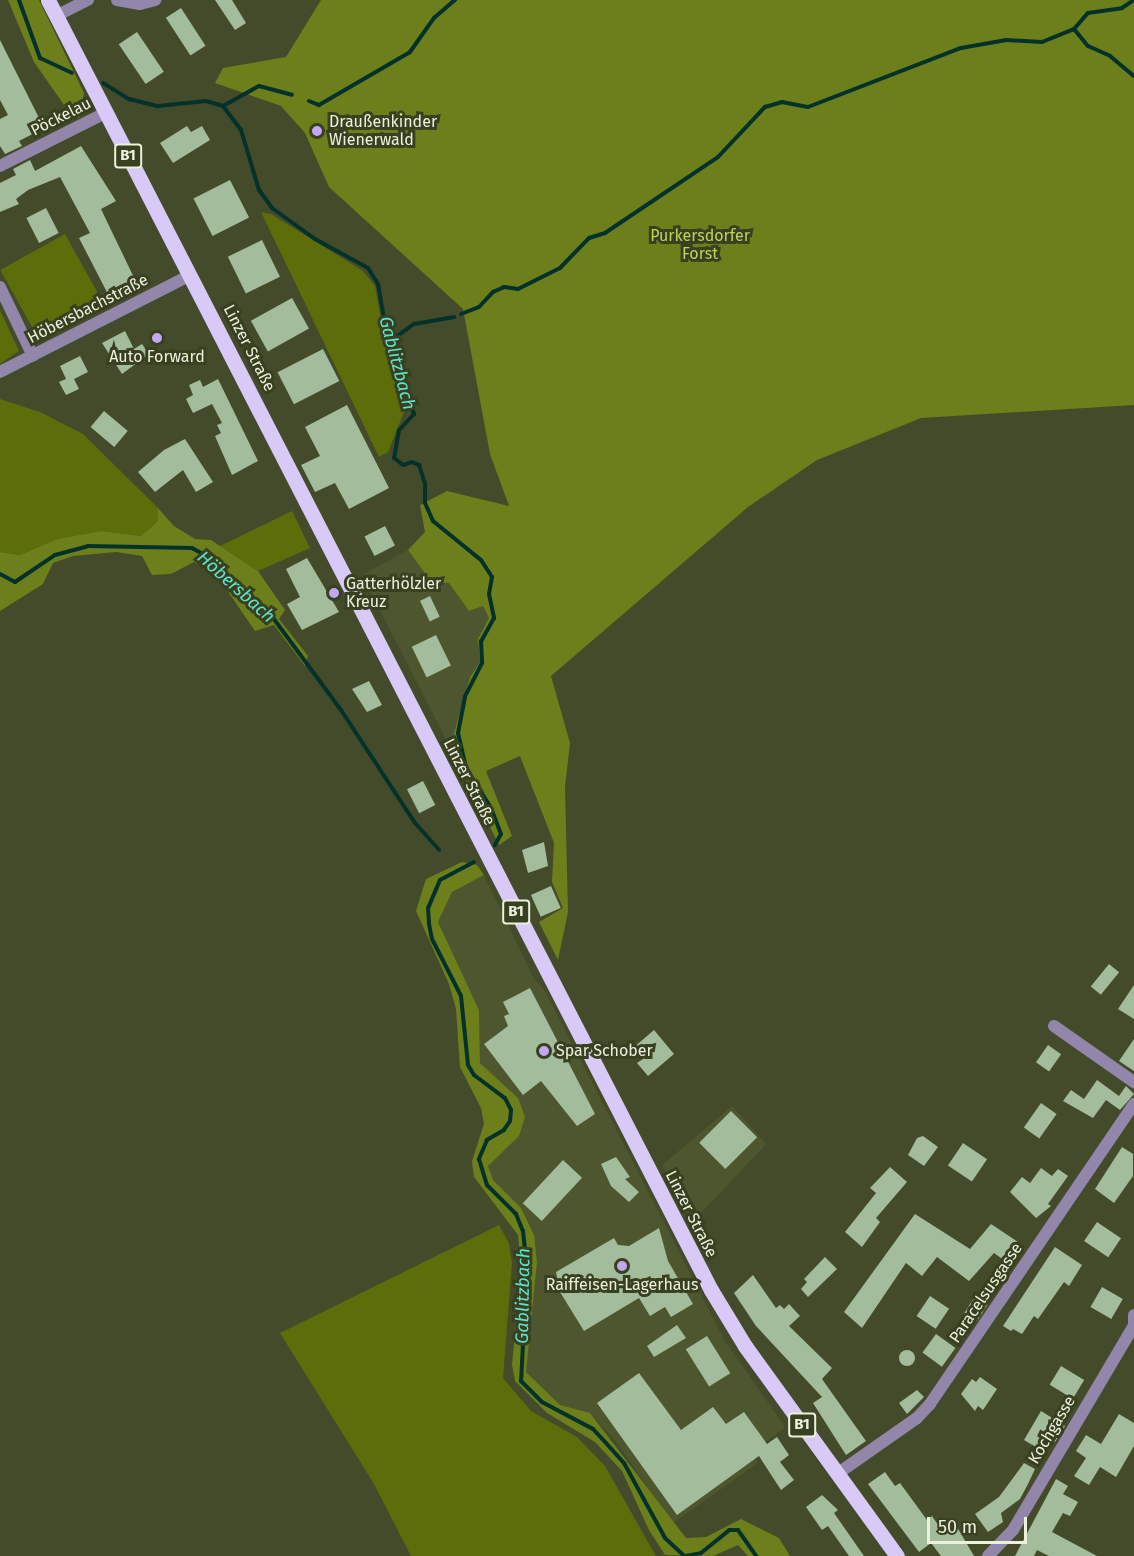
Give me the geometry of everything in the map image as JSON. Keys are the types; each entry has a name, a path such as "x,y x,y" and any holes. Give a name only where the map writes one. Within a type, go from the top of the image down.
{"main road":[{"name":"Linzer Straße","path":"48,0 701,1271 745,1346 897,1556"}],"street":[{"path":"56,16 88,0"},
{"path":"117,0 140,4 155,0"},
{"name":"Pöckelau","path":"0,166 105,113"},
{"name":"Höbersbachstraße","path":"0,372 190,275"},
{"path":"0,287 33,356"},
{"path":"1053,1026 1134,1082"},
{"name":"Paracelsusgasse","path":"837,1473 917,1418 930,1404 1134,1104"},
{"name":"Kochgasse","path":"988,1556 1013,1530 1134,1325 1134,1315"}],"shaded area":[{"path":"408,550 432,583 449,583 469,611 483,606 489,619 478,639 480,662 470,677 450,747 362,575"},
{"path":"484,875 533,977 545,991 725,1341 785,1427 751,1453 758,1463 673,1523 614,1439 590,1413 560,1405 526,1372 537,1262 521,1208 493,1180 488,1166 519,1136 518,1098 480,1063 479,1010 438,922 452,892"},
{"path":"732,1106 766,1144 691,1224 662,1165"}],"green space":[{"path":"8,0 39,0 84,93 79,118 71,115 34,62"},
{"name":"Purkersdorfer Forst","path":"321,0 1134,0 1134,405 921,418 817,460 748,507 551,676 570,743 565,787 568,912 558,960 539,922 563,908 552,882 554,843 520,756 486,771 512,836 499,845 450,747 470,677 480,662 478,639 489,618 483,606 469,611 449,583 432,583 408,550 425,532 420,505 447,491 509,506 490,454 463,309 329,187 305,133 281,106 215,83 223,68 286,57"},
{"path":"261,212 271,214 363,271 375,286 386,347 404,412 388,452 379,457"},
{"path":"65,234 105,306 40,342 0,270"},
{"path":"0,310 19,351 0,364"},
{"path":"0,399 40,412 83,434 157,507 158,521 141,536 101,531 57,539 20,555 0,552"},
{"path":"157,507 174,526 195,539 211,540 258,571 285,610 279,619 308,656 305,666 274,625 255,631 218,577 194,562 171,574 152,575 142,556 116,552 73,556 53,563 43,584 0,611 0,552 20,555 57,539 101,531 141,536 158,521"},
{"path":"292,511 310,548 258,571 220,546"},
{"path":"462,862 477,865 484,875 452,892 438,922 479,1010 480,1063 518,1098 525,1117 519,1136 488,1166 493,1180 521,1208 534,1235 537,1262 526,1372 560,1405 590,1413 686,1538 706,1537 741,1519 779,1538 790,1556 748,1556 738,1545 713,1556 665,1555 649,1530 622,1471 595,1442 547,1413 515,1381 512,1365 521,1269 518,1235 474,1177 472,1161 484,1124 481,1108 460,1067 456,1009 449,984 416,911 426,879"},
{"path":"499,1225 509,1243 512,1263 503,1378 531,1411 577,1437 605,1466 656,1556 411,1556 374,1484 280,1333"}],"building":[{"path":"215,0 232,0 246,23 235,30"},
{"path":"181,8 206,46 190,56 166,18"},
{"path":"137,32 164,72 146,84 119,44"},
{"path":"0,40 44,128 19,141 22,146 5,154 0,146 0,119 8,115 0,100"},
{"path":"187,126 191,132 202,126 210,140 173,163 160,143"},
{"path":"81,146 116,201 101,209 138,286 111,300 79,238 90,233 60,177 28,190 16,199 19,204 0,212 0,183 16,175 13,169 30,160 35,171"},
{"path":"230,180 249,217 213,236 193,199"},
{"path":"46,208 59,233 39,243 26,218"},
{"path":"262,240 280,277 246,294 228,257"},
{"path":"292,298 309,329 268,351 251,321"},
{"path":"125,331 134,349 142,344 149,354 122,374 102,343"},
{"path":"323,349 339,381 294,404 278,372"},
{"path":"80,356 88,372 74,379 79,389 66,395 59,382 66,379 60,366"},
{"path":"218,379 258,461 232,475 215,436 221,433 217,425 222,423 212,404 193,413 186,399 193,395 189,385 200,380 203,387"},
{"path":"347,405 389,488 349,509 335,483 315,492 301,465 320,456 305,427"},
{"path":"104,411 128,431 114,447 91,427"},
{"path":"185,439 213,482 196,492 183,470 155,492 138,472 164,450"},
{"path":"385,526 395,546 374,556 365,536"},
{"path":"307,558 339,612 302,630 287,604 300,597 286,569"},
{"path":"430,596 440,617 430,621 420,601"},
{"path":"436,635 451,666 427,677 412,647"},
{"path":"369,681 382,705 367,712 352,689"},
{"path":"423,781 435,805 419,813 407,789"},
{"path":"544,842 548,866 528,873 522,850"},
{"path":"551,886 561,908 541,917 531,895"},
{"path":"1109,964 1119,972 1101,995 1091,987"},
{"path":"1134,985 1134,1019 1118,1009"},
{"name":"Spar Schober","path":"530,988 595,1114 577,1126 541,1081 523,1095 484,1044 508,1026 504,1016 509,1014 503,1002"},
{"path":"654,1030 674,1054 648,1076 637,1063 643,1059 633,1048"},
{"path":"1134,1039 1134,1071 1119,1061"},
{"path":"1048,1045 1061,1054 1049,1071 1036,1062"},
{"path":"1097,1080 1119,1096 1126,1086 1134,1094 1120,1110 1106,1100 1093,1118 1063,1101 1071,1090 1084,1099"},
{"path":"1041,1103 1057,1114 1039,1138 1024,1128"},
{"path":"731,1111 757,1137 725,1169 699,1143"},
{"path":"923,1136 938,1147 924,1166 908,1155 917,1138"},
{"path":"963,1143 987,1159 972,1182 948,1165"},
{"path":"1122,1147 1133,1154 1133,1176 1114,1203 1095,1189"},
{"path":"616,1157 630,1177 625,1179 639,1192 629,1202 611,1186 601,1164"},
{"path":"563,1160 582,1178 542,1221 523,1203"},
{"path":"890,1167 907,1182 876,1218 880,1222 862,1247 845,1232 876,1193 870,1188"},
{"path":"1041,1168 1052,1176 1058,1169 1068,1176 1048,1204 1051,1206 1036,1218 1010,1192 1022,1177 1030,1183"},
{"path":"915,1214 970,1249 991,1224 1018,1242 1005,1261 994,1253 969,1281 937,1257 922,1276 906,1263 862,1328 844,1312"},
{"path":"1097,1222 1121,1238 1108,1257 1084,1241"},
{"path":"659,1228 668,1261 693,1304 671,1317 665,1307 650,1316 639,1298 584,1331 560,1292 556,1272 614,1238 618,1245 629,1246"},
{"path":"1055,1247 1082,1265 1069,1286 1064,1282 1038,1319 1034,1316 1022,1334 1013,1329 1011,1331 1003,1326"},
{"path":"825,1257 837,1269 808,1297 801,1289 807,1282 804,1279"},
{"path":"753,1275 776,1308 780,1305 784,1309 789,1304 800,1316 789,1326 832,1368 822,1379 866,1441 846,1455 813,1403 822,1397 756,1326 734,1293"},
{"path":"1102,1287 1123,1299 1111,1319 1090,1307"},
{"path":"977,1293 990,1301 977,1321 964,1313"},
{"path":"930,1296 949,1309 936,1329 917,1316"},
{"path":"677,1325 686,1338 654,1357 647,1346"},
{"path":"936,1334 955,1348 942,1367 922,1353"},
{"path":"707,1336 730,1373 709,1387 686,1349"},
{"path":"904,1350 910,1350 915,1358 913,1364 904,1366 899,1361 899,1355"},
{"path":"1061,1366 1084,1380 1073,1399 1050,1385"},
{"path":"639,1373 681,1430 713,1407 726,1424 744,1412 767,1444 777,1437 789,1455 780,1462 794,1480 781,1490 759,1456 677,1515 597,1403"},
{"path":"980,1377 997,1389 983,1410 978,1406 975,1411 961,1394 972,1379 976,1382"},
{"path":"917,1390 924,1397 907,1414 899,1403"},
{"path":"1041,1411 1065,1426 1055,1442 1046,1437 1039,1449 1024,1440"},
{"path":"1119,1414 1134,1423 1134,1446 1116,1477 1100,1467 1089,1485 1074,1476 1086,1458 1076,1451 1086,1435 1101,1444"},
{"path":"1024,1463 1035,1469 1028,1484 1020,1499 1001,1513 1003,1522 988,1532 975,1514 999,1497"},
{"path":"885,1472 895,1486 900,1483 927,1520 932,1516 945,1535 957,1527 974,1556 941,1556 931,1543 919,1552 868,1484"},
{"path":"1056,1479 1068,1486 1063,1494 1078,1502 1070,1516 1063,1513 1052,1532 1097,1556 1049,1556 1037,1550 1034,1556 1015,1556"},
{"path":"822,1495 838,1510 834,1513 864,1556 849,1556 828,1526 822,1530 806,1507"}],"waterway":[{"name":"Gablitzbach","path":"19,0 40,58 72,73"},
{"path":"309,101 319,105 410,52 434,18 455,0"},
{"path":"461,314 479,307 493,292 504,287 518,289 560,268 589,238 605,233 718,157 765,107 782,102 808,107 961,48 1006,40 1042,42 1074,29 1088,13 1122,8 1134,0"},
{"path":"1074,29 1088,46 1110,56 1134,76"},
{"name":"Gablitzbach","path":"103,83 129,99 158,106 206,101 223,106 241,130 259,190 272,208 315,239 368,268 378,284 387,336 414,414 399,430 394,458 403,465 412,462 419,465 425,483 425,503 433,521 481,560 492,577 489,594 494,618 481,641 482,663 465,697 458,733 466,768 491,808 501,834 495,845"},
{"path":"223,106 259,86 292,95"},
{"path":"389,342 414,324 454,317"},
{"name":"Höbersbach","path":"0,574 15,582 55,555 88,546 192,548 208,557 268,611 341,710 415,823 439,850"},
{"name":"Gablitzbach","path":"474,862 440,880 428,908 429,924 432,939 461,996 468,1065 474,1075 505,1098 511,1110 510,1121 504,1130 487,1140 479,1159 487,1185 516,1214 523,1231 527,1268 521,1381 542,1402 593,1429 624,1463 665,1538 684,1556"},
{"name":"Gablitzbach","path":"686,1556 701,1553 729,1530 738,1530 756,1556"}],"place":[{"name":"Draußenkinder Wienerwald","path":"317,131"},
{"name":"Auto Forward","path":"157,338"},
{"name":"Gatterhölzler Kreuz","path":"334,593"},
{"name":"Spar Schober","path":"544,1051"},
{"name":"Raiffeisen-Lagerhaus","path":"622,1266"}]}
